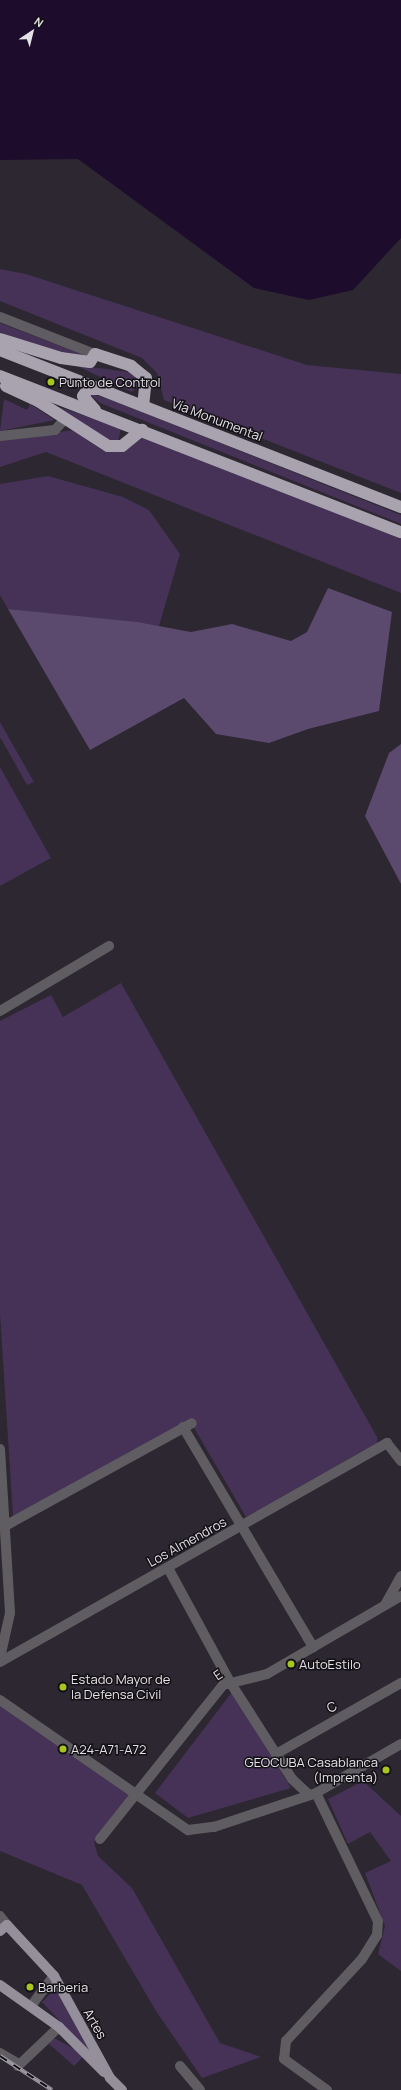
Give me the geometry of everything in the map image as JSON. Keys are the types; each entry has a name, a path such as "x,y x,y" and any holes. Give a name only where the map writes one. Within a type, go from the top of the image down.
{"highway":[{"path":"0,339 62,358 90,362 95,354 140,371 146,378 143,406"},
{"name":"Vía Monumental","path":"0,350 401,507"},
{"path":"0,376 401,532"},
{"path":"0,384 19,392 64,420 116,448 142,430"},
{"path":"103,390 88,389 83,396 85,401 116,420"},
{"path":"19,392 69,402"}],"main road":[{"name":"Artes","path":"4,1928 54,1976 110,2078 122,2090"},
{"path":"0,1985 59,2027 110,2078"}],"street":[{"path":"0,317 95,354"},
{"path":"0,436 56,430 64,420"},
{"path":"0,1011 109,946"},
{"path":"5,1526 188,1425 241,1526 313,1647"},
{"name":"Los Almendros","path":"0,1662 387,1443 401,1461"},
{"path":"0,1449 10,1613 0,1658"},
{"path":"168,1568 230,1682 292,1779 312,1794 378,1921 377,1935 362,1959 286,2041 284,2059 327,2090"},
{"path":"384,1606 401,1576"},
{"name":"E","path":"100,1839 223,1685 230,1682 267,1674 401,1596"},
{"name":"C","path":"276,1754 401,1683"},
{"path":"0,1700 188,1830 214,1827 312,1794 401,1744"},
{"name":"Artes","path":"0,1916 4,1928"},
{"path":"31,2006 54,1976"},
{"path":"0,2053 19,2065 59,2027"},
{"path":"180,2066 200,2090"}],"shaded area":[{"path":"0,0 401,0 401,238 353,290 309,300 254,288 78,159 0,160"},
{"path":"0,269 26,274 307,365 401,374 401,493 164,400 157,373 142,358 0,301"},
{"path":"0,323 89,357 32,346 0,332"},
{"path":"75,365 137,373 142,383 132,392"},
{"path":"88,393 112,400 401,515 401,524 100,403"},
{"path":"4,399 27,410 30,404 55,420 0,431"},
{"path":"56,406 121,428 118,442 111,443"},
{"path":"74,430 109,450 141,435 401,539 401,593 46,452 0,467 0,440"},
{"path":"48,476 123,497 149,510 180,554 159,626 8,609 0,595 0,484"},
{"path":"328,588 392,612 379,711 308,729 269,743 216,734 184,698 90,750 8,609 137,622 191,632 232,624 291,641 307,632"},
{"path":"0,722 34,782 27,785 0,737"},
{"path":"401,744 401,884 365,816 389,753"},
{"path":"0,767 51,858 0,886"},
{"path":"121,983 377,1437 377,1443 246,1517 190,1421 13,1516 0,1314 0,1021 51,995 63,1017"},
{"path":"232,1692 291,1788 188,1818 155,1793"},
{"path":"0,1703 130,1796 94,1842 98,1856 132,1888 220,2043 261,2057 202,2078 156,2011 82,1885 0,1851"},
{"path":"363,1781 401,1816 401,1971 378,1954 385,1926 365,1873 391,1861 370,1832 348,1844 328,1799"},
{"path":"55,1989 92,2055 42,2002"},
{"path":"52,2039 56,2039 85,2055 74,2066 49,2044"}],"railway":[{"path":"0,2056 52,2090"}],"place":[{"name":"Punto de Control","path":"51,382"},
{"name":"AutoEstilo","path":"291,1664"},
{"name":"Estado Mayor de la Defensa Civil","path":"63,1687"},
{"name":"A24-A71-A72","path":"63,1749"},
{"name":"GEOCUBA Casablanca (Imprenta)","path":"386,1770"},
{"name":"Barberia","path":"30,1987"}]}
